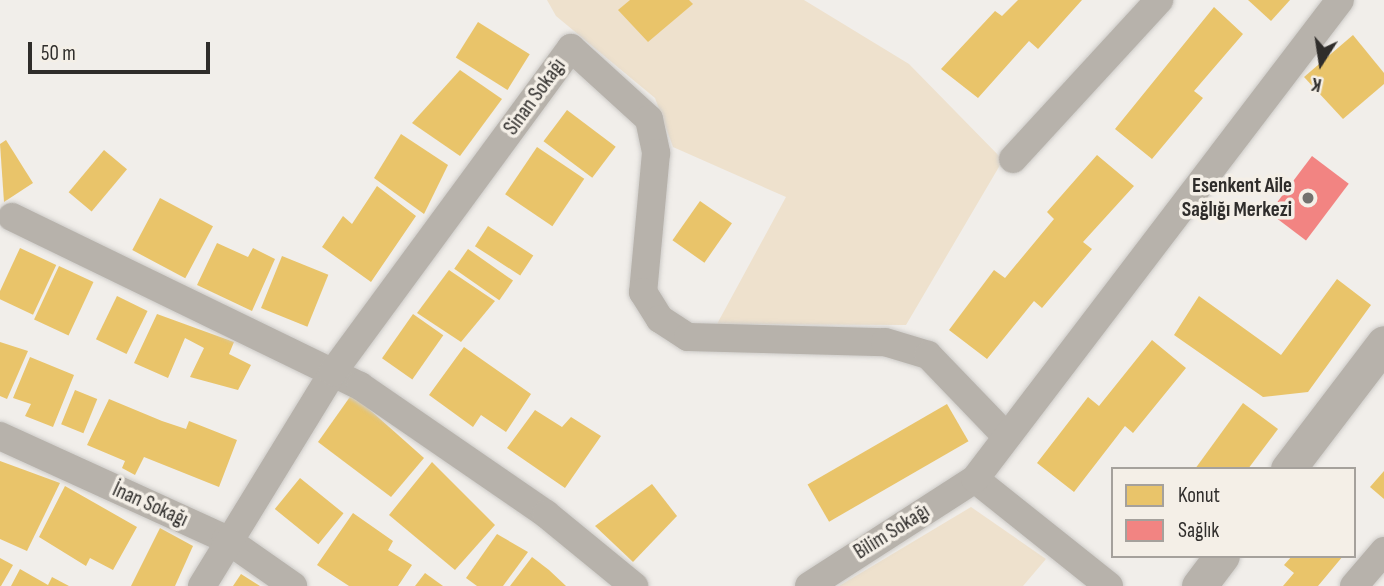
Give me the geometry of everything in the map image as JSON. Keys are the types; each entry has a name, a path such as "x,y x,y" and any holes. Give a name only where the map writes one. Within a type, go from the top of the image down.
{"street":[{"path":"1013,159 1158,0"},
{"path":"1109,586 975,479 1340,0"},
{"name":"Sinan Sokağı","path":"202,586 226,539 333,372 571,48 649,119 656,153 643,292 660,319 688,337 885,342 928,355 1006,436"},
{"path":"12,217 333,372 534,506 634,586"},
{"path":"1290,467 1384,343"},
{"name":"İnan Sokağı","path":"0,436 226,539 293,586"},
{"name":"Bilim Sokağı","path":"809,586 975,479"},
{"path":"1354,586 1384,551"},
{"path":"1199,586 1220,558"}],"shaded area":[{"path":"547,0 804,0 909,64 1003,160 906,325 717,324 786,197 673,147 655,98 556,16"},
{"path":"971,507 1046,559 1023,586 839,586"}],"building: Konut":[{"path":"630,0 689,0 693,4 648,42 618,10"},
{"path":"1018,0 1082,0 1038,49 1029,41 978,98 941,69 995,11 1002,16"},
{"path":"1248,0 1290,0 1271,21"},
{"path":"1214,7 1243,34 1194,91 1203,98 1152,159 1115,129"},
{"path":"478,22 530,54 507,90 456,58"},
{"path":"1353,35 1384,73 1384,84 1343,119 1304,77"},
{"path":"460,70 502,99 460,156 412,123"},
{"path":"567,110 616,147 592,178 544,141"},
{"path":"401,134 448,165 424,214 374,178"},
{"path":"6,140 33,183 4,202 0,144"},
{"path":"537,147 584,179 552,226 505,194"},
{"path":"104,150 127,169 92,211 69,192"},
{"path":"1097,155 1134,186 1083,242 1092,249 1042,308 1034,301 987,359 949,330 994,270 1005,278 1054,219 1047,212"},
{"path":"377,186 416,216 371,282 322,247 343,216 352,224"},
{"path":"160,198 213,226 185,278 132,250"},
{"path":"700,201 732,223 704,263 672,240"},
{"path":"488,226 533,255 520,276 475,246"},
{"path":"217,243 248,257 253,248 275,259 252,311 197,285"},
{"path":"20,248 56,265 33,315 0,299 0,291"},
{"path":"468,249 513,281 499,300 454,269"},
{"path":"282,256 328,275 307,327 261,308"},
{"path":"59,266 93,282 69,336 34,319"},
{"path":"449,270 495,301 461,342 417,313"},
{"path":"1337,279 1371,305 1308,392 1263,397 1174,335 1199,296 1281,355"},
{"path":"117,296 148,311 127,354 96,339"},
{"path":"157,314 234,342 229,354 251,365 238,390 190,377 204,348 185,338 168,378 134,363"},
{"path":"413,314 443,335 412,379 382,358"},
{"path":"1152,340 1186,368 1133,433 1125,426 1074,492 1037,463 1088,397 1099,406"},
{"path":"0,342 28,351 7,399 0,396"},
{"path":"464,347 531,394 506,432 481,415 473,427 429,395"},
{"path":"30,357 74,375 53,427 25,416 31,404 13,398"},
{"path":"75,390 97,399 83,433 61,424"},
{"path":"352,394 424,458 391,497 318,442"},
{"path":"109,399 186,429 189,421 237,440 219,487 144,457 135,475 122,468 125,461 87,445"},
{"path":"1243,403 1278,429 1250,467 1196,467"},
{"path":"947,404 968,441 829,522 808,484"},
{"path":"535,410 562,427 571,417 601,436 565,488 507,448"},
{"path":"0,461 60,483 27,551 0,539"},
{"path":"432,462 495,525 455,570 389,515"},
{"path":"1384,471 1384,499 1370,487"},
{"path":"300,478 344,513 318,544 275,509"},
{"path":"652,484 677,516 633,562 595,526"},
{"path":"65,486 137,527 113,570 90,558 86,566 39,537"},
{"path":"353,513 393,541 388,550 412,565 398,586 349,586 317,565"},
{"path":"160,528 193,546 175,586 131,586"},
{"path":"497,534 528,552 503,586 477,586 466,578"},
{"path":"532,557 549,570 566,586 510,586"},
{"path":"0,558 13,565 1,586 0,586"},
{"path":"1290,558 1341,558 1318,586 1283,586 1294,573 1284,565"},
{"path":"20,569 48,585 52,577 69,586 11,586"},
{"path":"425,573 443,586 415,586"},
{"path":"241,574 260,586 233,586"}],"building: Sağlık":[{"name":"Esenkent Aile Sağlığı Merkezi","path":"1312,156 1349,184 1306,240 1269,213"}],"place":[{"name":"Esenkent Aile Sağlığı Merkezi","path":"1308,198"}]}
